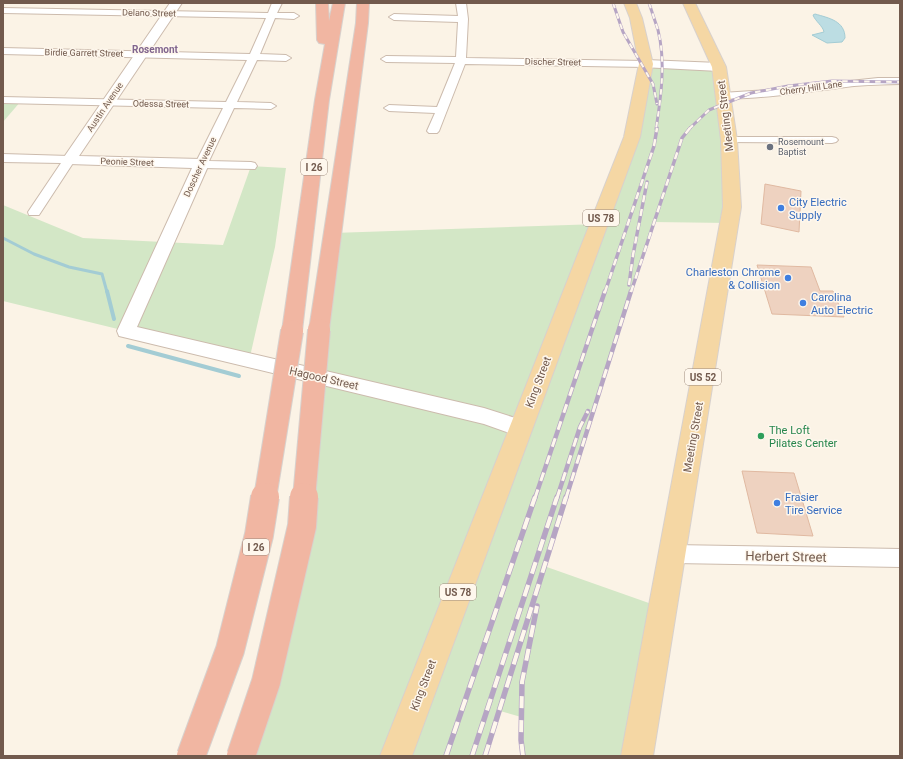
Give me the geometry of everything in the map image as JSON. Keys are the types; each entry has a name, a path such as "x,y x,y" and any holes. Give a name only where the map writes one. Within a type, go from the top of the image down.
{"highway":[{"path":"322,3 324,36 322,100"},
{"name":"I 26","path":"191,756 230,650 259,535 292,331 322,100 339,3"},
{"name":"I 26","path":"241,756 266,682 302,526 319,330 362,23 363,3"},
{"path":"362,23 368,3"}],"main road":[{"name":"King Street","path":"396,756 632,137 646,64 636,18 630,3"},
{"name":"Meeting Street","path":"637,756 732,206 729,140 719,67 689,3"}],"street":[{"name":"Doscher Avenue","path":"126,331 201,164 254,57 277,3"},
{"path":"433,131 440,110 461,61 463,19 461,3"},
{"name":"Delano Street","path":"4,10 172,8 272,16 294,16"},
{"name":"Austin Avenue","path":"34,212 172,8"},
{"path":"394,18 463,19"},
{"name":"Birdie Garrett Street","path":"3,51 286,58"},
{"name":"Discher Street","path":"386,59 646,64 719,67"},
{"name":"Cherry Hill Lane","path":"722,96 762,94 864,81 900,81"},
{"name":"Odessa Street","path":"3,100 271,106"},
{"path":"389,108 440,110"},
{"path":"729,140 832,140"},
{"name":"Peonie Street","path":"3,158 251,166"},
{"name":"Hagood Street","path":"126,331 484,416 521,428"},
{"name":"Herbert Street","path":"673,554 900,558"}],"green space":[{"path":"646,64 719,67 729,223 653,222 544,566 663,608 637,756 523,756 521,717 500,711 485,756 241,756 266,682 333,233 599,224"},
{"path":"3,100 21,101 3,122"},
{"path":"251,166 286,168 275,247 249,361 3,301 3,205 83,238 223,245"}],"water":[{"path":"815,14 831,19 839,24 844,32 845,38 842,42 827,43 812,35 824,32 813,15"}],"building":[{"name":"City Electric Supply","path":"765,184 801,191 799,232 761,224"},
{"path":"757,265 811,267 820,291 833,291 844,317 772,314"},
{"name":"Frasier Tire Service","path":"742,471 794,473 813,536 757,533"}],"waterway":[{"path":"3,238 34,254 69,267 102,274 107,292"},
{"path":"107,291 114,319"},
{"path":"128,346 239,376"}],"railway":[{"path":"613,3 623,32 653,84 657,104"},
{"path":"649,3 658,30 662,54 662,80 656,129"},
{"path":"690,128 709,110 751,93 788,86 832,81 900,82"},
{"path":"605,292 654,146 657,128"},
{"path":"631,292 682,138 690,128"},
{"path":"629,285 633,255 647,182"},
{"path":"535,498 605,291"},
{"path":"566,498 631,291"},
{"path":"557,498 580,427 588,411"},
{"path":"446,756 535,497"},
{"path":"472,756 557,497"},
{"path":"485,756 566,497"},
{"path":"523,756 521,740 522,682 537,606"}],"place":[{"name":"Rosemount Baptist","path":"770,147"},
{"name":"City Electric Supply","path":"781,208"},
{"name":"Charleston Chrome & Collision","path":"788,278"},
{"name":"Carolina Auto Electric","path":"803,303"},
{"name":"The Loft Pilates Center","path":"761,436"},
{"name":"Frasier Tire Service","path":"777,503"}],"district":[{"name":"Rosemont","path":"155,49"}]}
